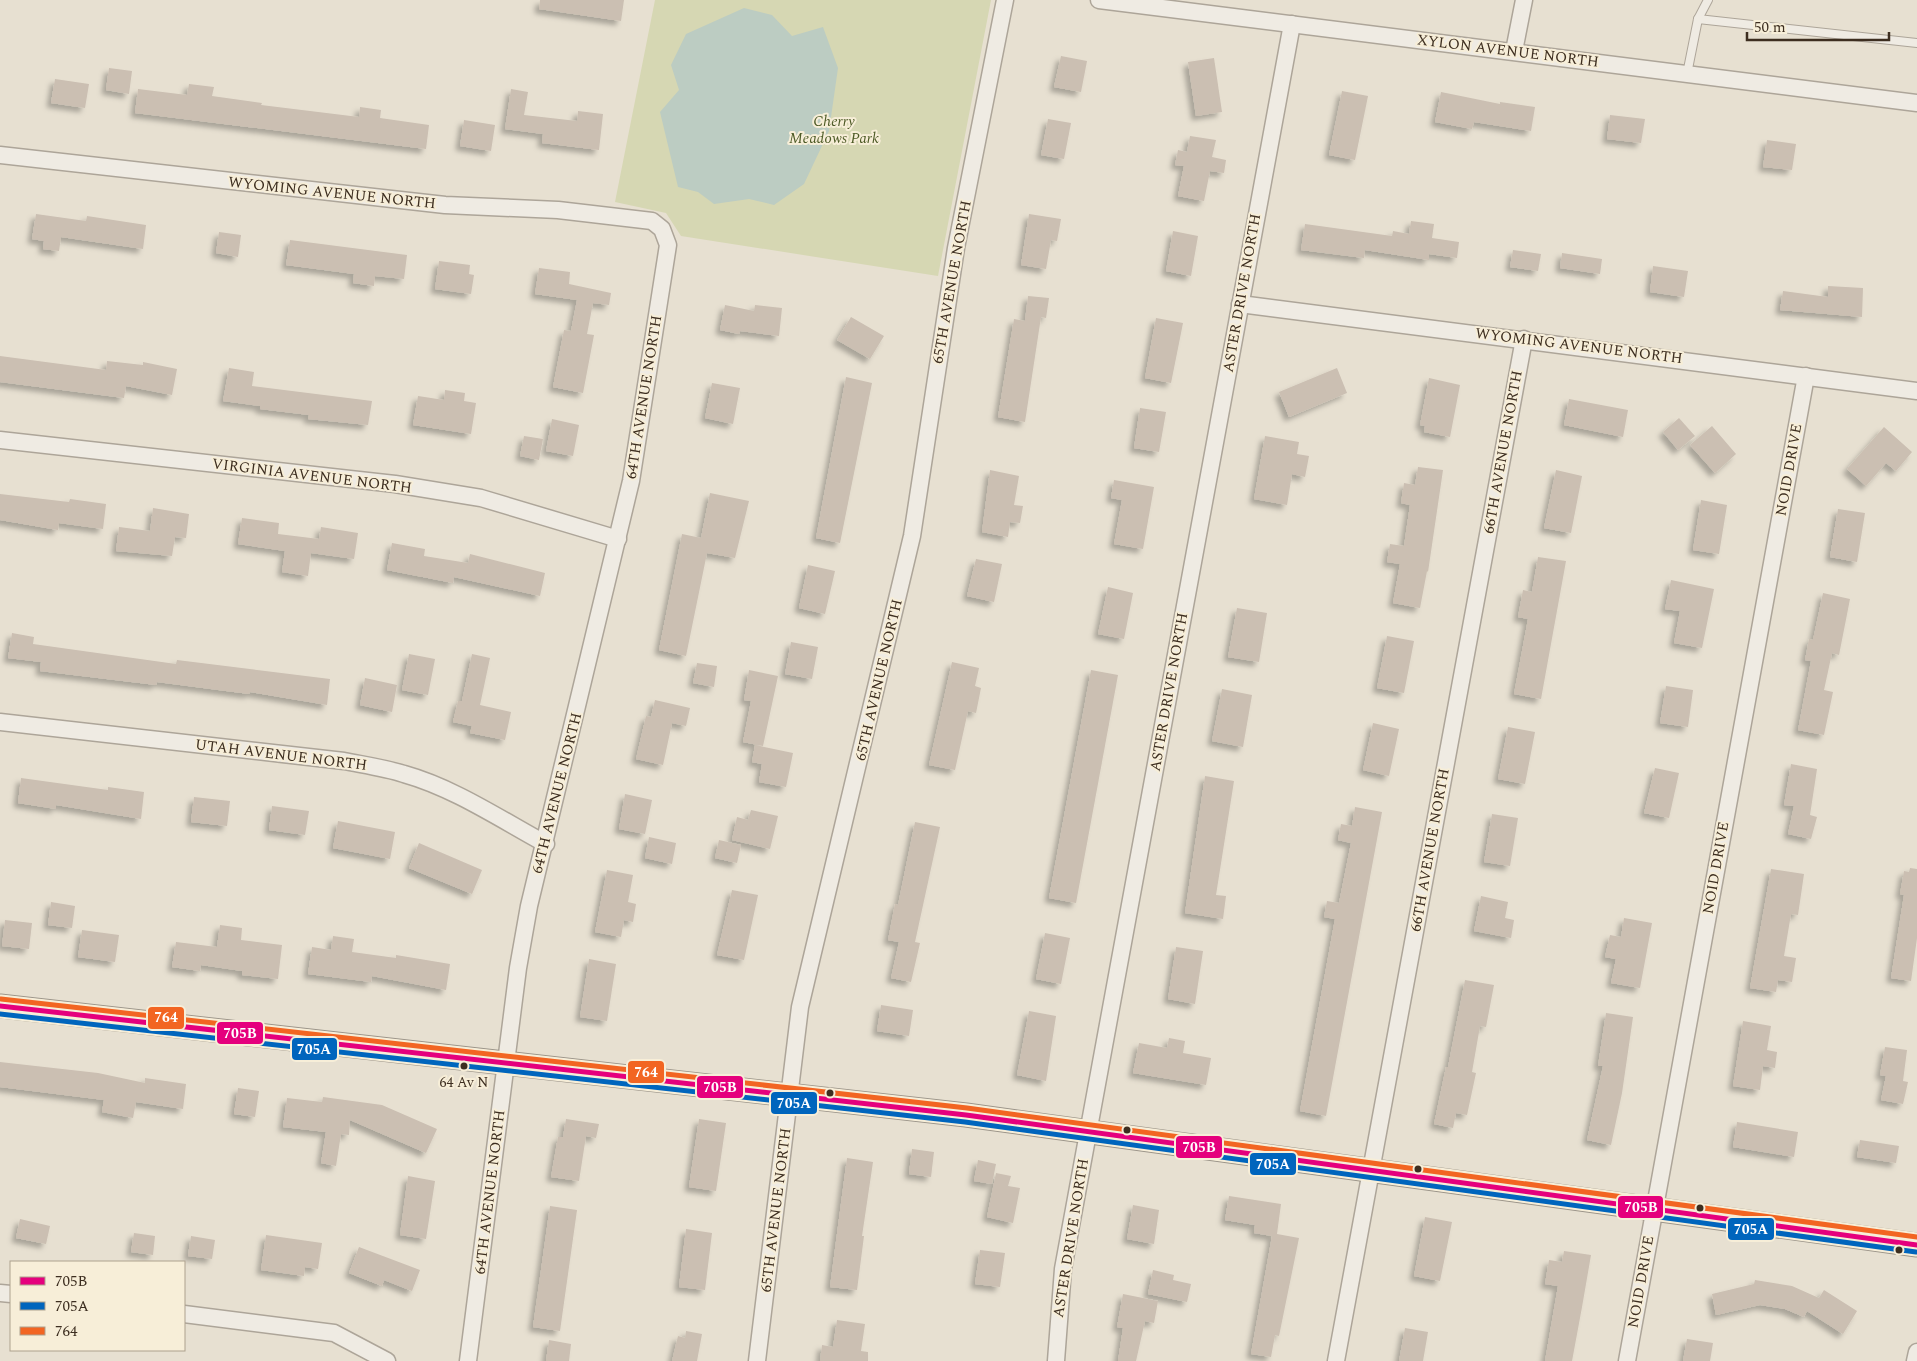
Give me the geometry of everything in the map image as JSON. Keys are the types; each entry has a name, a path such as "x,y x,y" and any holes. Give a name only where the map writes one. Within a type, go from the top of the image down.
{"street":[{"name":"65TH AVENUE NORTH","path":"757,1361 800,1007 912,536 956,248 1005,0"},
{"name":"XYLON AVENUE NORTH","path":"1099,0 1917,103"},
{"path":"1514,51 1524,0"},
{"name":"ASTER DRIVE NORTH","path":"1056,1361 1063,1269 1292,24"},
{"name":"WYOMING AVENUE NORTH","path":"0,155 445,206 558,210 652,221 662,229"},
{"name":"64TH AVENUE NORTH","path":"468,1361 479,1291 505,1063 518,968 529,906 546,844 631,480 668,245 662,229"},
{"name":"WYOMING AVENUE NORTH","path":"1240,304 1917,391"},
{"name":"66TH AVENUE NORTH","path":"1336,1361 1524,339"},
{"name":"NOID DRIVE","path":"1627,1361 1806,376"},
{"name":"VIRGINIA AVENUE NORTH","path":"0,440 395,484 481,498 618,538"},
{"name":"UTAH AVENUE NORTH","path":"0,722 344,761 375,767 405,774 436,786 546,844"},
{"path":"0,1006 789,1095 1088,1132 1917,1245"},
{"path":"185,1314 334,1333 387,1361"},
{"path":"1915,1361 1917,1352"}],"lane":[{"path":"1687,74 1698,19 1708,0"},
{"path":"1698,19 1917,43"}],"green space":[{"name":"Cherry Meadows Park","path":"655,0 991,0 938,276 681,236 666,213 615,202"}],"shaded area":[{"path":"744,8 772,15 792,36 823,27 838,68 829,131 804,184 774,205 749,199 714,204 698,192 678,187 660,112 679,90 671,65 686,34"}],"building":[{"path":"540,0 624,0 621,21 539,9"},
{"path":"1061,56 1087,61 1081,92 1054,87"},
{"path":"1214,58 1222,112 1196,116 1188,62"},
{"path":"109,68 132,71 129,94 106,90"},
{"path":"55,79 89,84 85,108 51,103"},
{"path":"189,84 214,87 212,96 262,103 261,105 359,117 360,107 381,110 380,118 429,125 426,149 135,113 138,89 187,95"},
{"path":"511,89 528,92 524,115 577,121 578,111 603,114 599,150 542,143 543,134 505,129"},
{"path":"1342,91 1368,96 1355,160 1329,155"},
{"path":"1441,92 1500,104 1500,102 1535,107 1531,131 1474,122 1472,129 1435,122"},
{"path":"1610,115 1645,119 1641,143 1607,139"},
{"path":"1048,119 1071,123 1064,159 1041,155"},
{"path":"464,120 495,125 491,151 460,146"},
{"path":"1190,136 1216,140 1212,157 1226,160 1224,173 1210,171 1204,201 1178,196 1184,166 1175,165 1178,150 1187,152"},
{"path":"1767,140 1796,144 1792,170 1763,167"},
{"path":"36,214 86,221 87,216 146,225 143,249 61,237 59,251 43,249 44,241 32,239"},
{"path":"1029,214 1061,219 1057,241 1051,240 1046,269 1021,265"},
{"path":"1411,221 1434,224 1432,238 1459,242 1457,258 1429,254 1429,260 1365,250 1364,258 1301,250 1305,224 1392,236 1393,231 1409,234"},
{"path":"1173,231 1198,236 1191,276 1166,271"},
{"path":"219,232 241,235 238,257 216,253"},
{"path":"290,240 407,255 404,279 375,276 374,286 353,283 354,274 286,265"},
{"path":"1513,250 1541,254 1538,271 1510,267"},
{"path":"1562,253 1602,259 1600,274 1560,268"},
{"path":"439,261 470,265 469,274 474,275 471,294 435,289"},
{"path":"1653,266 1688,271 1684,297 1650,292"},
{"path":"539,268 570,272 569,284 611,293 609,305 593,303 587,334 594,335 583,393 553,387 564,330 571,331 577,300 535,294"},
{"path":"1828,286 1863,288 1862,317 1780,310 1783,291 1828,297"},
{"path":"1028,296 1049,298 1046,318 1041,317 1025,422 998,417 1014,319 1025,321"},
{"path":"725,305 754,311 755,305 782,308 779,336 740,331 739,334 720,330"},
{"path":"851,317 884,336 870,359 837,340"},
{"path":"1156,318 1183,323 1171,383 1145,378"},
{"path":"0,356 106,370 107,361 143,365 143,362 177,369 172,395 126,386 124,398 0,382"},
{"path":"229,368 254,372 252,386 372,401 368,425 308,419 309,415 260,409 260,406 223,401"},
{"path":"1337,368 1347,393 1289,417 1279,392"},
{"path":"846,377 872,383 840,543 816,538"},
{"path":"1429,378 1460,385 1450,437 1424,432 1425,426 1420,425"},
{"path":"712,383 740,388 733,424 705,418"},
{"path":"445,390 465,393 464,401 476,403 471,434 413,425 418,396 444,400"},
{"path":"1569,399 1628,410 1623,437 1564,425"},
{"path":"1140,408 1166,412 1159,452 1134,448"},
{"path":"1679,418 1695,436 1678,450 1663,432"},
{"path":"552,419 579,425 573,456 546,451"},
{"path":"1712,426 1736,454 1715,473 1690,445"},
{"path":"1884,427 1912,452 1896,471 1886,463 1866,486 1847,469"},
{"path":"524,436 543,439 539,460 520,456"},
{"path":"1265,436 1299,442 1297,454 1309,456 1305,477 1292,474 1287,505 1254,499"},
{"path":"1418,467 1443,470 1428,572 1420,608 1393,603 1400,564 1387,562 1390,544 1404,546 1410,505 1401,503 1404,483 1415,485"},
{"path":"990,470 1019,476 1014,505 1023,506 1020,523 1010,522 1008,537 982,532"},
{"path":"1556,470 1582,476 1571,533 1544,528"},
{"path":"1114,480 1154,487 1143,549 1114,544 1122,500 1111,498"},
{"path":"710,493 749,501 735,558 707,553 686,656 659,650 682,534 701,538"},
{"path":"0,494 69,502 70,499 106,504 103,529 59,523 58,530 0,520"},
{"path":"1701,500 1727,505 1719,554 1693,550"},
{"path":"153,508 189,514 186,538 175,537 172,556 116,551 119,527 150,531"},
{"path":"1838,509 1865,513 1857,562 1830,557"},
{"path":"242,518 279,523 278,534 319,539 321,527 358,533 354,559 311,553 308,576 282,572 285,551 238,544"},
{"path":"392,543 425,549 424,556 468,563 470,554 545,573 540,596 454,577 453,583 387,570"},
{"path":"1538,557 1566,561 1541,699 1514,694 1528,619 1518,617 1523,590 1532,592"},
{"path":"976,559 1002,564 994,602 967,596"},
{"path":"808,565 835,571 825,614 799,608"},
{"path":"1671,580 1714,589 1702,648 1674,643 1680,611 1665,609"},
{"path":"1108,587 1133,593 1124,639 1098,634"},
{"path":"1823,593 1850,599 1839,655 1832,653 1824,690 1833,692 1824,735 1798,730 1811,661 1805,660 1809,639 1813,640"},
{"path":"1237,608 1267,613 1259,662 1228,657"},
{"path":"12,633 34,637 33,644 176,664 177,660 330,679 327,705 250,692 249,694 157,682 156,685 40,671 41,662 8,658"},
{"path":"1387,636 1414,641 1404,693 1377,688"},
{"path":"791,642 818,647 812,679 785,674"},
{"path":"409,654 435,659 428,695 402,690"},
{"path":"472,654 490,658 480,705 511,712 505,740 470,733 472,726 453,722 458,701 462,701"},
{"path":"952,662 979,668 975,686 981,688 976,713 968,711 955,770 929,765"},
{"path":"697,663 717,666 714,687 693,683"},
{"path":"749,670 778,676 763,746 743,742 751,701 744,700"},
{"path":"1091,670 1118,675 1076,903 1049,898"},
{"path":"365,678 397,685 392,712 360,705"},
{"path":"1666,686 1693,690 1688,727 1660,723"},
{"path":"1222,689 1252,695 1243,747 1212,741"},
{"path":"655,700 690,708 686,726 672,723 663,765 636,759 646,716 651,717"},
{"path":"1373,723 1399,729 1389,776 1363,770"},
{"path":"1508,727 1535,732 1525,784 1498,779"},
{"path":"755,745 793,753 786,787 759,782 762,764 752,762"},
{"path":"1791,764 1817,769 1810,815 1817,817 1811,839 1788,834 1794,806 1784,805"},
{"path":"1655,768 1679,773 1669,818 1644,813"},
{"path":"1205,776 1234,781 1216,895 1226,896 1223,919 1185,913"},
{"path":"21,778 108,790 108,787 144,792 141,819 56,805 56,809 18,803"},
{"path":"625,794 652,800 645,834 619,829"},
{"path":"194,797 230,801 227,826 191,822"},
{"path":"272,806 309,811 305,835 269,830"},
{"path":"1355,807 1382,812 1326,1116 1300,1111 1335,919 1324,917 1327,901 1339,903 1351,843 1338,840 1341,824 1352,826"},
{"path":"751,810 778,816 770,849 732,840 737,817 748,820"},
{"path":"1492,814 1518,818 1510,866 1484,862"},
{"path":"338,821 395,832 390,859 333,848"},
{"path":"915,822 940,827 915,942 920,943 911,982 891,978 899,942 888,940 895,904 898,905"},
{"path":"649,837 676,843 672,864 645,858"},
{"path":"719,840 741,845 737,863 715,858"},
{"path":"419,843 482,870 472,894 409,868"},
{"path":"1910,868 1917,869 1917,938 1911,981 1891,978 1904,895 1900,894 1904,871 1909,872"},
{"path":"1771,869 1804,874 1798,915 1791,914 1784,956 1796,958 1792,982 1778,980 1776,992 1750,988"},
{"path":"607,870 633,875 628,902 636,904 633,922 624,920 621,937 595,932"},
{"path":"732,890 758,895 744,960 717,955"},
{"path":"1481,896 1508,902 1505,918 1514,920 1511,938 1474,931"},
{"path":"51,902 75,906 72,928 48,925"},
{"path":"1624,918 1652,923 1640,988 1611,983 1616,959 1605,957 1610,935 1621,937"},
{"path":"5,920 32,923 29,949 2,946"},
{"path":"220,925 242,928 241,940 282,945 278,979 242,975 242,971 201,965 200,971 172,967 176,942 217,947"},
{"path":"82,930 119,935 115,962 78,957"},
{"path":"1045,933 1070,938 1061,984 1036,979"},
{"path":"333,936 354,939 352,952 396,958 396,955 450,964 446,990 372,976 371,982 308,974 312,947 331,950"},
{"path":"1176,947 1203,951 1195,1004 1168,999"},
{"path":"589,959 616,964 607,1021 580,1017"},
{"path":"1465,980 1494,985 1486,1027 1480,1026 1472,1072 1476,1073 1467,1115 1456,1113 1453,1128 1434,1124 1446,1067 1448,1067"},
{"path":"881,1005 913,1010 909,1036 877,1031"},
{"path":"1029,1011 1056,1016 1046,1081 1017,1075"},
{"path":"1606,1013 1633,1017 1622,1093 1611,1145 1587,1140 1603,1066 1598,1066"},
{"path":"1743,1021 1771,1026 1767,1050 1777,1052 1775,1068 1763,1066 1760,1090 1733,1086"},
{"path":"1169,1038 1185,1041 1183,1053 1211,1058 1206,1085 1133,1073 1139,1043 1167,1048"},
{"path":"1885,1047 1907,1050 1903,1081 1908,1082 1903,1104 1881,1100 1886,1076 1880,1075"},
{"path":"0,1062 98,1073 145,1083 145,1078 186,1084 183,1109 136,1102 133,1118 102,1112 104,1100 0,1087"},
{"path":"238,1088 259,1091 255,1117 234,1114"},
{"path":"323,1097 382,1105 437,1129 426,1153 350,1120 349,1135 341,1134 336,1166 321,1163 326,1132 283,1127 287,1098 322,1102"},
{"path":"566,1119 599,1124 596,1138 586,1136 579,1181 551,1177 558,1137 563,1137"},
{"path":"699,1119 726,1123 716,1191 689,1187"},
{"path":"1737,1122 1798,1132 1794,1157 1733,1147"},
{"path":"1860,1140 1899,1146 1896,1163 1857,1157"},
{"path":"912,1149 934,1152 931,1177 909,1174"},
{"path":"847,1158 873,1162 862,1236 864,1236 857,1290 830,1287"},
{"path":"978,1160 996,1164 992,1184 974,1181"},
{"path":"996,1173 1011,1176 1008,1186 1020,1188 1013,1223 987,1217"},
{"path":"408,1176 435,1181 426,1239 400,1235"},
{"path":"1229,1196 1281,1204 1277,1234 1299,1238 1279,1336 1275,1335 1271,1357 1251,1354 1272,1236 1254,1233 1255,1225 1225,1220"},
{"path":"1133,1205 1159,1210 1154,1244 1127,1239"},
{"path":"550,1206 577,1210 560,1331 533,1327"},
{"path":"1425,1217 1452,1222 1440,1281 1414,1276"},
{"path":"20,1219 50,1226 46,1244 16,1238"},
{"path":"686,1229 712,1233 705,1290 679,1287"},
{"path":"134,1233 155,1236 153,1255 131,1252"},
{"path":"266,1235 322,1243 318,1269 305,1267 304,1276 261,1270"},
{"path":"191,1236 215,1240 212,1259 188,1256"},
{"path":"359,1247 420,1270 412,1291 384,1280 382,1286 349,1273"},
{"path":"980,1250 1005,1253 1000,1287 975,1284"},
{"path":"1564,1251 1591,1255 1572,1361 1545,1361 1558,1286 1545,1284 1549,1260 1562,1262"},
{"path":"1153,1270 1174,1275 1173,1280 1191,1284 1187,1302 1148,1294"},
{"path":"1755,1280 1792,1286 1819,1298 1824,1290 1857,1311 1843,1334 1807,1311 1804,1317 1785,1309 1760,1305 1716,1315 1712,1294 1754,1284"},
{"path":"1123,1294 1158,1301 1154,1323 1145,1321 1136,1361 1118,1361 1123,1328 1117,1327"},
{"path":"837,1320 865,1324 861,1351 868,1352 868,1361 820,1361 822,1345 833,1347"},
{"path":"1405,1328 1428,1332 1423,1361 1399,1361"},
{"path":"686,1331 702,1334 697,1361 672,1361 678,1336 685,1338"},
{"path":"1687,1339 1713,1343 1710,1361 1683,1361"},
{"path":"549,1340 571,1344 569,1361 546,1361"}],"transit line":[{"name":"764","path":"1,999 967,1108 1917,1237"},
{"name":"705B","path":"0,1006 966,1115 1917,1245"},
{"name":"705A","path":"0,1014 965,1122 1916,1252"}],"place":[{"name":"64 Av N","path":"464,1066"}]}
